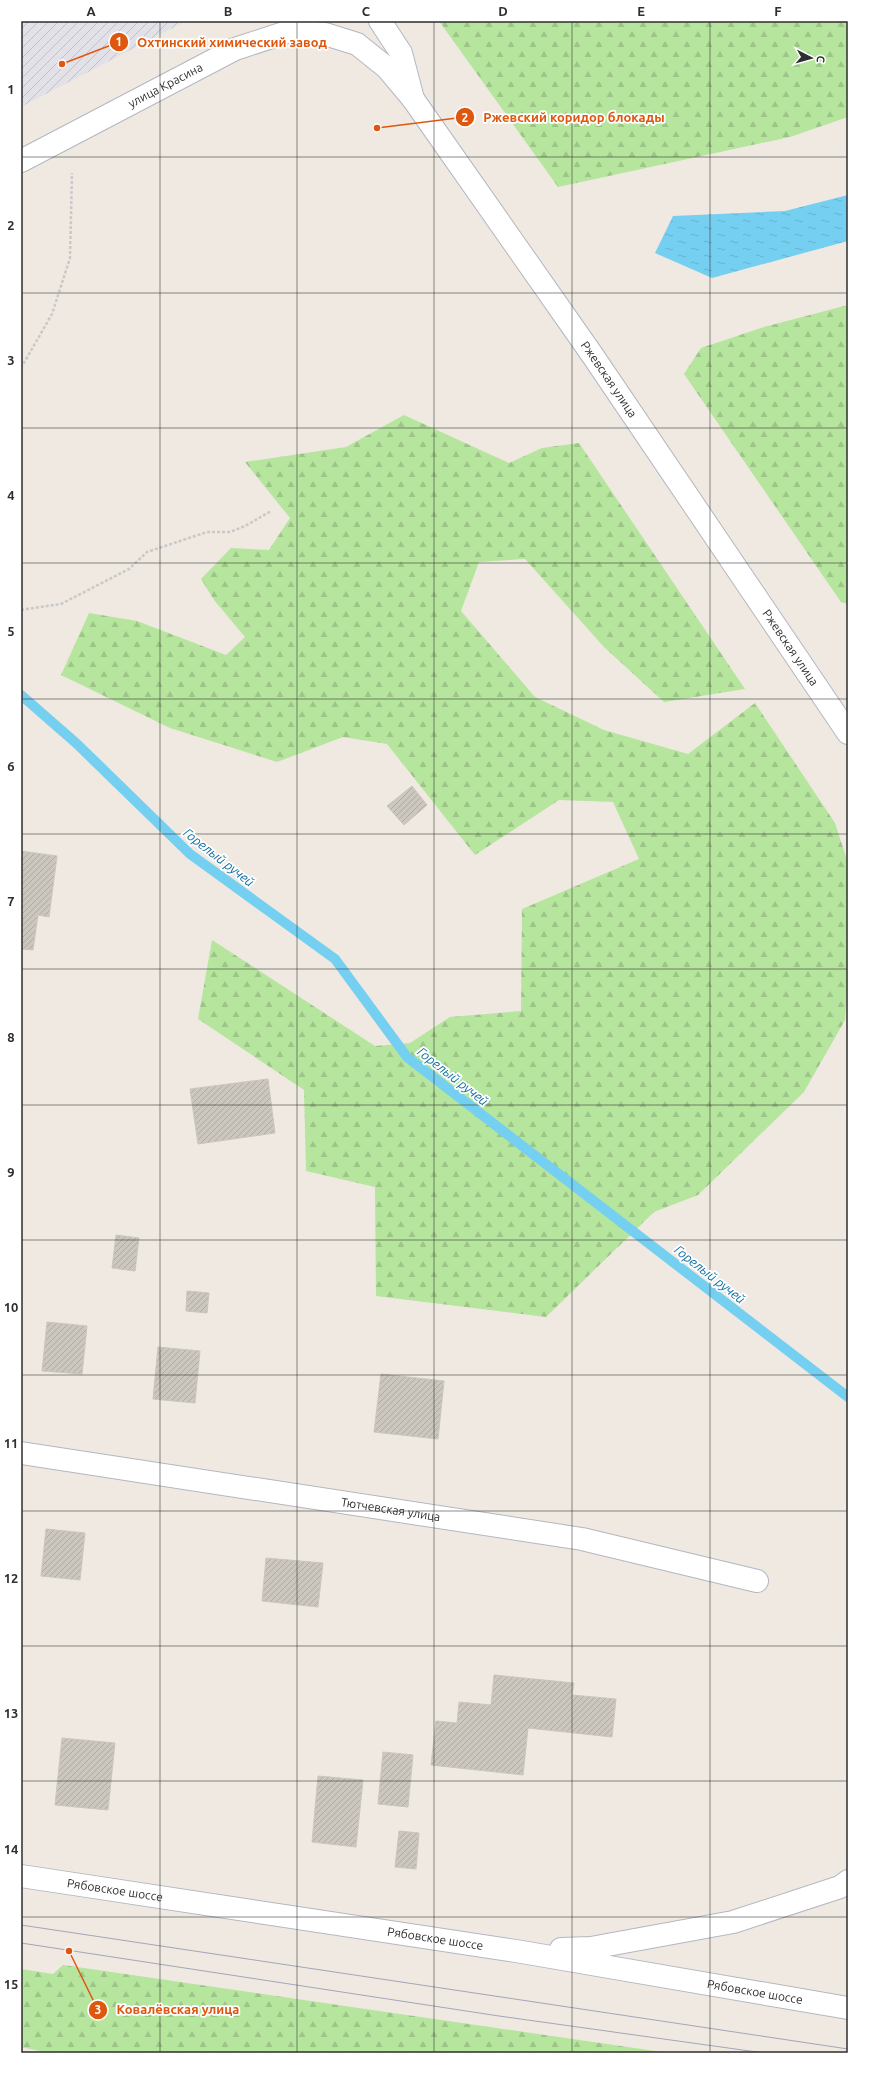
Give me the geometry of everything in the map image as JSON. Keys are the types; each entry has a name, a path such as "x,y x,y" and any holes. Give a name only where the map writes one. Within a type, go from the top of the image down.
{"main road":[{"name":"Ржевская улица","path":"380,21 401,53 413,99 593,356 848,733"},
{"name":"улица Красина","path":"21,161 235,49 291,26 325,34 357,44 387,68 413,99"},
{"name":"Тютчевская улица","path":"21,1454 582,1539 757,1581"},
{"name":"Рябовское шоссе","path":"21,1876 516,1951 848,2008"},
{"path":"516,1951 591,1948 733,1922 845,1884"}],"path":[{"path":"21,368 52,314 70,258 72,173"},
{"path":"21,610 60,604 129,569 146,552 207,532 230,532 245,526 271,511"}],"shaded area":[{"path":"21,21 186,21 21,107"}],"green space":[{"path":"439,21 848,21 848,117 790,137 558,187"},
{"path":"848,305 848,604 841,602 684,374 701,348 764,327"},
{"path":"404,415 509,463 542,448 579,443 745,689 664,702 604,647 525,559 479,562 461,611 535,697 604,730 688,754 755,703 835,823 848,863 848,977 845,1020 804,1092 698,1195 654,1212 546,1317 376,1296 375,1187 306,1171 304,1090 198,1019 212,940 375,1046 410,1043 450,1017 521,1011 522,909 639,859 613,802 559,800 475,855 387,744 343,737 277,762 170,728 61,675 89,613 137,621 226,655 245,637 214,600 201,579 231,548 269,550 290,518 245,462 346,447"},
{"path":"63,1965 669,2053 49,2053 21,2047 21,1969 53,1974"}],"water":[{"path":"848,195 848,241 712,278 655,253 673,216 785,211"}],"building":[{"path":"412,786 427,805 404,825 387,806"},
{"path":"21,851 57,856 49,917 38,915 33,950 21,949"},
{"path":"268,1079 275,1133 198,1144 190,1089"},
{"path":"116,1235 139,1238 135,1271 112,1268"},
{"path":"187,1291 209,1293 207,1313 186,1311"},
{"path":"47,1322 87,1326 82,1374 42,1371"},
{"path":"158,1347 200,1351 195,1403 153,1399"},
{"path":"381,1374 444,1381 438,1439 374,1432"},
{"path":"46,1529 85,1533 80,1580 41,1576"},
{"path":"266,1558 323,1563 318,1607 262,1601"},
{"path":"494,1675 574,1683 572,1695 616,1699 612,1737 528,1728 523,1775 431,1765 436,1721 457,1723 459,1702 491,1705"},
{"path":"62,1738 115,1743 108,1810 55,1805"},
{"path":"383,1752 413,1755 408,1807 378,1804"},
{"path":"318,1776 363,1780 356,1847 312,1842"},
{"path":"399,1831 419,1833 416,1869 395,1867"}],"waterway":[{"name":"Горелый ручей","path":"21,695 76,743 190,854 335,959 407,1057 848,1397"}],"tram line":[{"path":"21,1925 848,2049"},
{"path":"21,1943 499,2016 764,2053"}],"place":[{"name":"Охтинский химический завод","path":"62,64"},
{"name":"Ржевский коридор блокады","path":"377,128"},
{"name":"Ковалёвская улица","path":"69,1951"}]}
